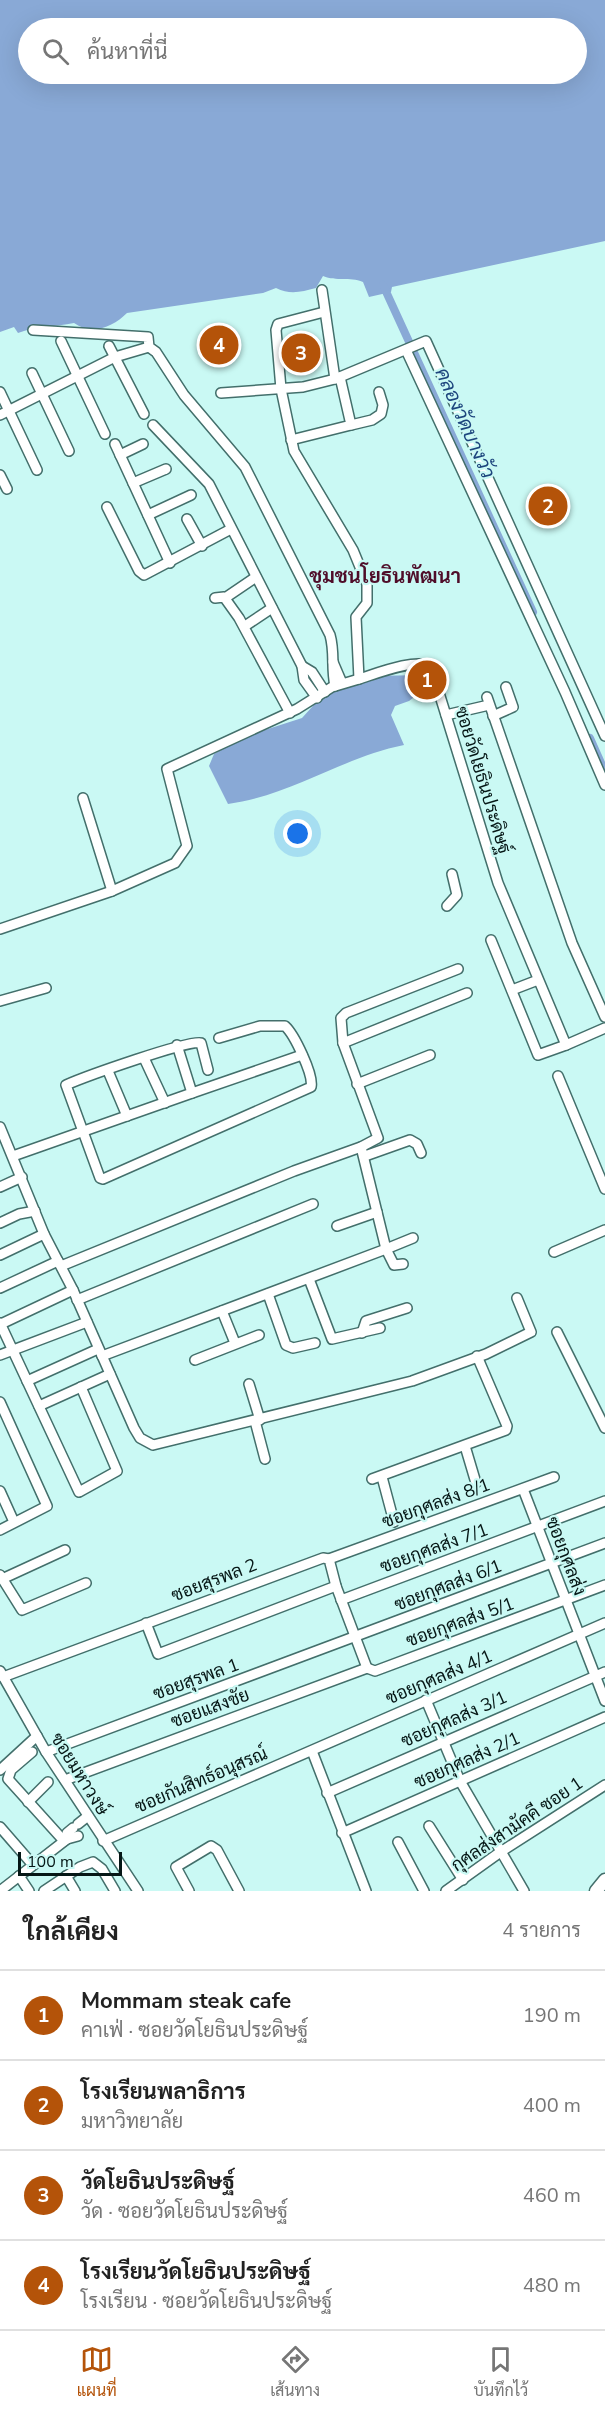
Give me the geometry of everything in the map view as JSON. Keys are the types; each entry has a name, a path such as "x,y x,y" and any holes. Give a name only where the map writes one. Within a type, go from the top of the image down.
{"main road":[{"path":"596,1891 605,1880"}],"street":[{"path":"322,290 324,312 338,378 351,425"},
{"path":"0,929 112,891 175,863 186,849 167,769 290,712 339,685 359,679 356,617 367,603 367,584 359,561 306,474 291,440 281,389 276,330 283,322 324,312"},
{"path":"33,330 145,335 148,337 149,347 156,352 202,418 245,467 330,635 333,662 331,668 339,685"},
{"path":"61,341 105,434"},
{"path":"221,393 281,389 338,378 426,341 605,736"},
{"path":"109,346 144,414"},
{"path":"5,412 115,357 149,347"},
{"path":"409,349 605,785"},
{"path":"32,373 69,451"},
{"path":"0,392 5,412 37,470"},
{"path":"291,440 372,420 381,414 383,405 379,392"},
{"path":"153,425 209,484 302,666 312,672 321,695"},
{"path":"115,444 170,563"},
{"path":"120,455 143,444"},
{"path":"133,483 166,469"},
{"path":"0,475 7,489"},
{"path":"148,515 191,495"},
{"path":"107,507 139,571 144,575"},
{"path":"187,519 202,546"},
{"path":"134,582 231,529"},
{"path":"228,596 256,577"},
{"path":"215,598 224,597 239,618 290,712"},
{"path":"248,624 272,608"},
{"name":"ซอยวัดโยธินประดิษฐ์","path":"359,679 390,669 428,664 498,883 566,1046"},
{"path":"493,716 513,708 506,687"},
{"path":"446,715 488,701 568,932 605,1017"},
{"path":"83,798 112,891"},
{"path":"447,906 457,895 452,874"},
{"path":"491,940 539,1056 605,1028"},
{"path":"363,1152 378,1138 343,1043 340,1023 346,1013 458,969"},
{"path":"513,990 538,980"},
{"path":"0,1001 46,988"},
{"path":"343,1043 468,993"},
{"path":"208,1070 200,1043 177,1045 65,1086 98,1174 103,1179 309,1089 312,1081 302,1055 291,1032 281,1025 260,1026 219,1038"},
{"path":"177,1045 192,1094"},
{"path":"0,1153 82,1132 302,1055"},
{"path":"357,1084 430,1055"},
{"path":"144,1058 165,1103"},
{"path":"108,1071 127,1116"},
{"path":"558,1076 605,1189"},
{"path":"0,1127 44,1234 73,1290 134,1428 140,1438 153,1445 391,1387 477,1356 531,1332 516,1298"},
{"path":"0,1288 294,1171 410,1140 417,1144 421,1153"},
{"path":"363,1152 387,1249 394,1265 403,1264"},
{"path":"0,1186 22,1177"},
{"path":"77,1300 312,1204"},
{"path":"0,1223 19,1214 34,1211"},
{"path":"337,1226 377,1212"},
{"path":"554,1252 605,1230"},
{"path":"0,1255 44,1234"},
{"path":"27,1381 309,1279 412,1238"},
{"path":"309,1279 332,1339 380,1328"},
{"path":"73,1290 0,1324 77,1490 82,1491 116,1474 117,1470 81,1387"},
{"path":"268,1294 286,1345 293,1348 315,1343"},
{"path":"362,1333 363,1324 366,1321 407,1308"},
{"path":"222,1311 235,1343"},
{"path":"0,1355 87,1322"},
{"path":"557,1332 605,1428"},
{"path":"195,1359 259,1335"},
{"path":"394,1522 377,1478 507,1428 477,1356"},
{"path":"39,1406 110,1374"},
{"path":"249,1384 265,1460"},
{"path":"0,1402 47,1506 0,1530"},
{"path":"465,1446 476,1483"},
{"name":"ซอยกุศลส่ง 8/1","path":"329,1559 554,1477"},
{"name":"ซอยกุศลส่ง","path":"523,1489 605,1701"},
{"path":"0,1491 14,1522"},
{"name":"ซอยกุศลส่ง 7/1","path":"342,1600 605,1501"},
{"name":"ซอยกุศลส่ง 6/1","path":"356,1637 605,1543"},
{"path":"65,1550 1,1577 22,1610 86,1583"},
{"path":"329,1559 336,1586 367,1668"},
{"name":"ซอยสุรพล 2","path":"2,1674 313,1560 329,1559"},
{"name":"ซอยกุศลส่ง 5/1","path":"367,1668 375,1671 605,1585"},
{"path":"146,1623 158,1654 336,1586"},
{"name":"ซอยกุศลส่ง 4/1","path":"312,1751 605,1623"},
{"name":"ซอยสุรพล 1","path":"46,1752 356,1637"},
{"name":"ซอยแสงชัย","path":"65,1780 367,1668"},
{"name":"ซอยกุศลส่ง 3/1","path":"327,1793 605,1672"},
{"name":"ซอยมหาวงษ์","path":"2,1674 46,1752 138,1891"},
{"path":"426,1700 460,1781 499,1853 523,1891"},
{"name":"ซอยกุศลส่ง 2/1","path":"342,1833 605,1717"},
{"path":"0,1770 37,1737"},
{"path":"312,1751 366,1891"},
{"name":"ซอยกันสิทธ์อนุสรณ์","path":"103,1841 312,1751"},
{"path":"32,1752 7,1777 65,1840"},
{"path":"28,1802 48,1782"},
{"name":"กุศลส่งสามัคคี ซอย 1","path":"447,1891 499,1853 605,1785"},
{"path":"78,1830 88,1816"},
{"path":"1,1888 65,1840 67,1833 93,1826"},
{"path":"429,1826 463,1880"},
{"path":"0,1827 33,1865"},
{"path":"398,1842 424,1891"},
{"path":"189,1891 176,1867 211,1846 217,1850 238,1891"},
{"path":"44,1891 87,1863 93,1863 102,1869 115,1891"},
{"path":"19,1876 29,1891"},
{"path":"66,1876 75,1891"}],"water":[{"path":"0,0 605,0 605,241 392,287 391,292 369,297 363,282 323,276 316,288 305,291 291,292 276,288 263,293 127,313 109,326 102,328 88,329 74,323 18,333 14,327 0,332"},
{"path":"426,675 426,688 409,701 395,706 391,715 404,745 360,758 274,793 228,804 209,766 214,754 246,736 302,718 322,696 369,676"}],"waterway":[{"name":"คลองวัดบางวัว","path":"383,285 533,612"},
{"name":"คลองวัดบางวัว","path":"590,738 605,772"}],"place":[{"name":"โรงเรียนวัดโยธินประดิษฐ์","path":"219,345"},
{"name":"วัดโยธินประดิษฐ์","path":"301,353"},
{"name":"โรงเรียนพลาธิการ","path":"548,506"},
{"name":"Mommam steak cafe","path":"427,680"}],"district":[{"name":"ชุมชนโยธินพัฒนา","path":"385,576"}]}
